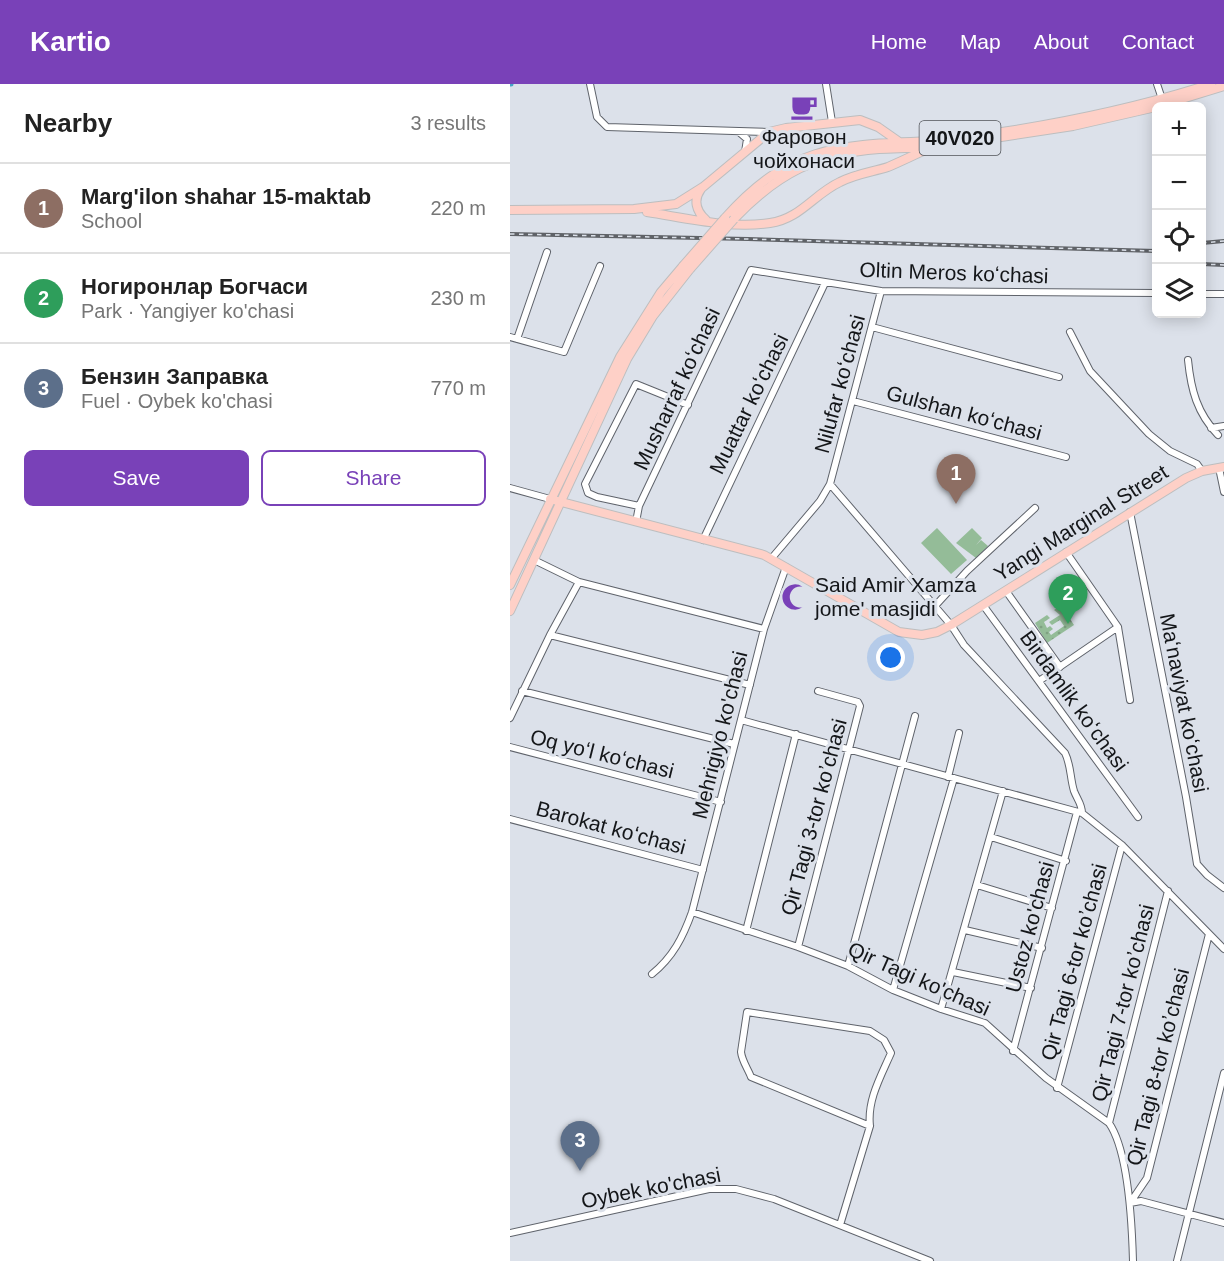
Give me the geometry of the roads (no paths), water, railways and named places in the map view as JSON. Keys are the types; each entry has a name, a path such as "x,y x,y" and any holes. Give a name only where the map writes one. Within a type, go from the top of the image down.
{"main road":[{"name":"40V020","path":"1164,102 1211,84"},
{"name":"40V020","path":"1166,102 1224,86"},
{"name":"40V020","path":"510,585 620,357 662,292 686,268 756,186 790,164 828,150 868,143 937,141 1003,132 1152,105"},
{"name":"40V020","path":"730,218 786,174 826,158 881,149 934,147 1004,138 1073,126 1152,106"},
{"path":"510,210 634,209 676,204 703,187 769,132 786,128 860,120 868,122 899,141"},
{"path":"868,122 875,131 874,137 868,143"},
{"path":"634,209 707,221 770,224 789,219 838,183 887,167 934,147"},
{"path":"881,149 891,157 887,167"},
{"path":"703,187 697,194 696,204 700,214 707,221"},
{"name":"40V020","path":"510,611 627,359 686,268"},
{"name":"Yangi Marginal Street","path":"550,499 764,555 899,632 922,635 937,632 951,625 1186,478 1202,471 1222,467"}],"street":[{"path":"590,84 597,117 607,127 769,132"},
{"path":"826,84 832,122"},
{"path":"1157,84 1159,102"},
{"path":"740,132 747,140 745,152"},
{"path":"547,252 514,338 564,352 600,266"},
{"name":"Oltin Meros koʻchasi","path":"751,270 881,291 1152,293"},
{"name":"Musharraf koʻchasi","path":"636,522 639,506 751,270"},
{"name":"Muattar koʻchasi","path":"703,540 825,283"},
{"name":"Nilufar koʻchasi","path":"771,559 820,501 831,484 881,291"},
{"path":"1206,294 1224,294"},
{"path":"872,327 1059,377"},
{"path":"1070,332 1090,371 1149,434 1170,451 1197,464 1202,471"},
{"path":"1188,360 1191,389 1206,423 1218,435"},
{"path":"639,506 597,497 588,493 585,484 636,384 688,405"},
{"name":"Gulshan koʻchasi","path":"853,401 1066,457"},
{"path":"1211,428 1224,426"},
{"path":"1222,467 1224,492"},
{"name":"Nilufar koʻchasi","path":"831,484 951,625 964,645 1065,753 1070,762 1073,785 1081,803 1080,813"},
{"path":"510,488 550,499"},
{"path":"935,606 967,571 1035,508"},
{"name":"Maʻnaviyat koʻchasi","path":"1130,512 1197,864 1224,888"},
{"path":"1066,552 1118,627 1130,700"},
{"path":"534,560 579,582 764,629"},
{"name":"Mehrigiyo ko'chasi","path":"652,974 665,963 684,936 692,912 764,629 786,567"},
{"path":"510,718 550,635 579,582"},
{"path":"1006,591 1060,667"},
{"name":"Birdamlik koʻchasi","path":"983,605 1138,817"},
{"path":"1039,681 1118,627"},
{"path":"550,635 750,685"},
{"path":"522,691 734,744"},
{"name":"Qir Tagi 3-tor koʼchasi","path":"798,947 860,706 858,702 818,691"},
{"path":"848,966 915,716"},
{"path":"741,720 1080,813 1122,845 1224,949"},
{"path":"893,990 951,778 959,733"},
{"path":"746,931 796,735"},
{"name":"Oq yoʻl koʻchasi","path":"510,747 721,801"},
{"path":"941,1009 1003,791"},
{"name":"Ustoz ko'chasi","path":"1013,1051 1080,813"},
{"name":"Barokat koʻchasi","path":"510,819 703,870"},
{"path":"991,837 1066,861"},
{"name":"Qir Tagi 6-tor koʼchasi","path":"1057,1088 1122,845"},
{"path":"977,885 1052,908"},
{"name":"Qir Tagi 7-tor koʼchasi","path":"1109,1123 1168,891"},
{"name":"Qir Tagi ko'chasi","path":"692,912 798,947 848,966 893,990 985,1023 1013,1051 1057,1088 1109,1123"},
{"path":"965,930 1042,948"},
{"name":"Qir Tagi 8-tor koʼchasi","path":"1130,1203 1147,1178 1209,934"},
{"path":"953,972 1031,988"},
{"path":"840,1225 870,1126 869,1115 873,1095 891,1053 884,1040 870,1031 747,1012 741,1058 751,1077 870,1126"},
{"path":"1177,1261 1224,1073"},
{"path":"1109,1123 1116,1134 1130,1203 1133,1261"},
{"name":"Oybek ko'chasi","path":"510,1233 709,1190 736,1189 774,1199 930,1261"},
{"path":"1130,1203 1141,1201 1224,1223"}],"railway":[{"path":"510,234 1152,251"},
{"path":"1206,243 1224,241"},
{"path":"1206,264 1224,265"}],"place":[{"name":"Фаровон чойхонаси","path":"804,107"},
{"name":"Marg'ilon shahar 15-maktab","path":"956,504"},
{"name":"Said Amir Xamza jome' masjidi","path":"795,597"},
{"name":"Ногиронлар Богчаси","path":"1068,624"},
{"name":"Бензин Заправка","path":"580,1171"}]}
